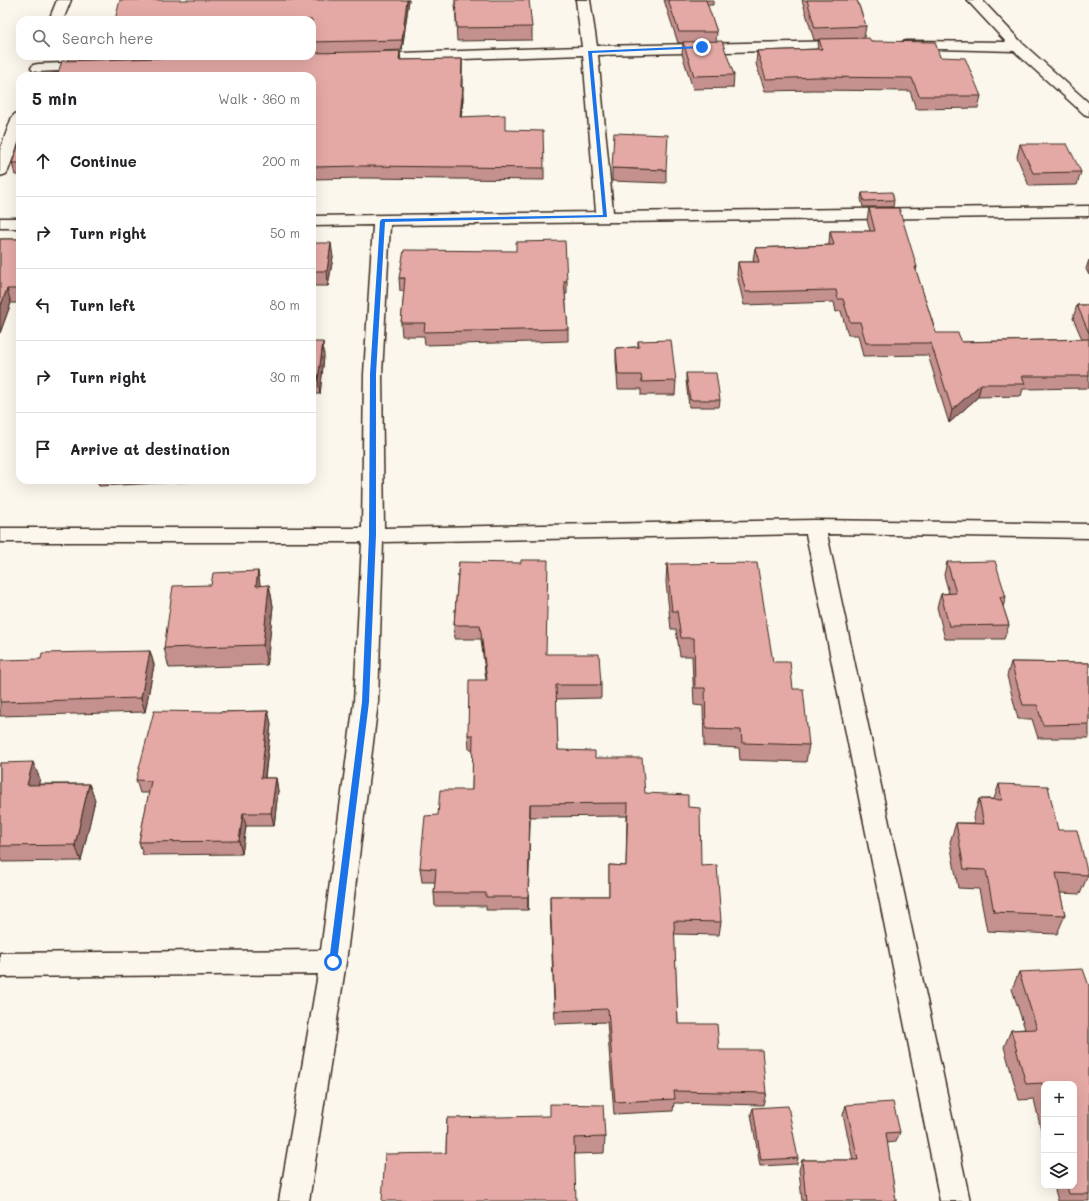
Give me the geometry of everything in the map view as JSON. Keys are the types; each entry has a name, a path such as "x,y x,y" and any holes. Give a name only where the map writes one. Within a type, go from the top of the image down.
{"street":[{"path":"58,16 64,0"},
{"path":"583,0 590,51 606,216"},
{"path":"974,0 1018,46 1089,111"},
{"path":"358,58 710,47 864,44"},
{"path":"895,44 1018,46"},
{"path":"39,67 102,66"},
{"path":"0,171 16,127"},
{"path":"316,221 606,216 1089,211"},
{"path":"294,1201 333,962 366,702 373,535 373,374 382,221"},
{"path":"0,223 16,223"},
{"path":"815,527 955,1201"},
{"path":"0,535 373,535 815,527 1089,531"},
{"path":"0,965 333,962"}],"building":[{"path":"120,0 407,0 402,40 316,42 316,16 116,16"},
{"path":"455,0 529,0 532,27 457,28"},
{"path":"668,0 706,0 717,32 679,32"},
{"path":"807,0 857,0 866,26 815,28"},
{"path":"869,38 871,41 935,42 940,57 965,58 981,96 919,96 912,78 816,77 766,79 757,51 822,49 819,39"},
{"path":"722,41 734,75 694,76 683,42"},
{"path":"400,51 399,60 462,59 461,87 463,87 460,117 505,115 505,130 543,131 544,168 316,167 316,72 58,72 62,61 316,60 316,53"},
{"path":"614,133 668,135 666,170 612,168"},
{"path":"1020,144 1067,144 1081,172 1033,173"},
{"path":"16,152 16,163 12,163"},
{"path":"892,192 894,200 864,201 862,193"},
{"path":"869,208 899,208 917,267 915,267 936,333 958,333 962,342 1089,339 1089,376 1022,376 1025,384 981,384 952,410 931,343 866,343 860,322 850,322 843,299 838,299 836,290 746,292 738,262 759,262 755,248 834,245 830,231 875,231"},
{"path":"0,239 16,239 16,289 7,289 0,308"},
{"path":"565,241 567,281 564,281 568,329 424,332 425,323 401,323 405,278 399,278 404,250 516,251 516,242"},
{"path":"316,243 331,243 327,271 316,271"},
{"path":"1077,305 1089,305 1089,333"},
{"path":"671,340 676,381 642,382 641,375 618,375 616,348 639,347 638,341"},
{"path":"316,342 323,342 318,380 316,380"},
{"path":"686,373 716,373 720,400 690,400"},
{"path":"521,560 548,560 546,654 599,654 601,685 556,685 558,750 595,751 595,758 642,758 645,793 688,795 688,807 700,808 701,866 717,865 721,922 674,921 678,1024 717,1024 719,1050 762,1050 766,1093 674,1091 675,1099 615,1102 608,1009 555,1011 550,896 609,896 609,865 626,866 628,803 530,804 528,897 486,897 486,893 434,893 436,869 420,868 425,816 438,815 440,790 472,790 473,735 468,735 469,680 487,680 480,625 454,625 459,562 521,563"},
{"path":"995,561 1006,597 1000,597 1009,625 949,626 941,594 956,593 947,562"},
{"path":"757,563 773,662 790,662 793,689 803,689 809,745 742,743 741,730 706,729 705,688 695,688 694,638 681,638 677,611 672,611 667,564"},
{"path":"258,571 256,586 269,585 263,645 164,648 173,586 211,585 213,573"},
{"path":"150,651 141,698 0,702 1,660 41,659 42,653"},
{"path":"1011,662 1089,663 1089,724 1043,725 1037,705 1023,705"},
{"path":"154,711 268,711 261,778 276,778 271,813 243,813 239,841 139,842 151,781 136,780"},
{"path":"33,762 27,785 89,784 75,845 0,846 0,763"},
{"path":"999,784 1048,786 1058,830 1077,830 1088,875 1056,873 1065,915 994,912 986,870 964,869 956,823 984,824 979,799 1002,800"},
{"path":"1083,969 1089,986 1089,1194 1069,1194 1068,1189 1077,1189 1077,1081 1041,1081 1041,1083 1026,1084 1011,1030 1037,1029 1019,972"},
{"path":"893,1102 900,1132 886,1133 896,1201 806,1201 802,1160 858,1160 846,1105"},
{"path":"550,1104 603,1105 605,1137 574,1138 576,1201 382,1201 385,1154 446,1153 447,1118 550,1116"},
{"path":"788,1106 798,1158 761,1160 753,1108"}],"route":[{"path":"333,962 366,702 373,535 373,374 382,221 606,216 590,51 702,47"}]}
